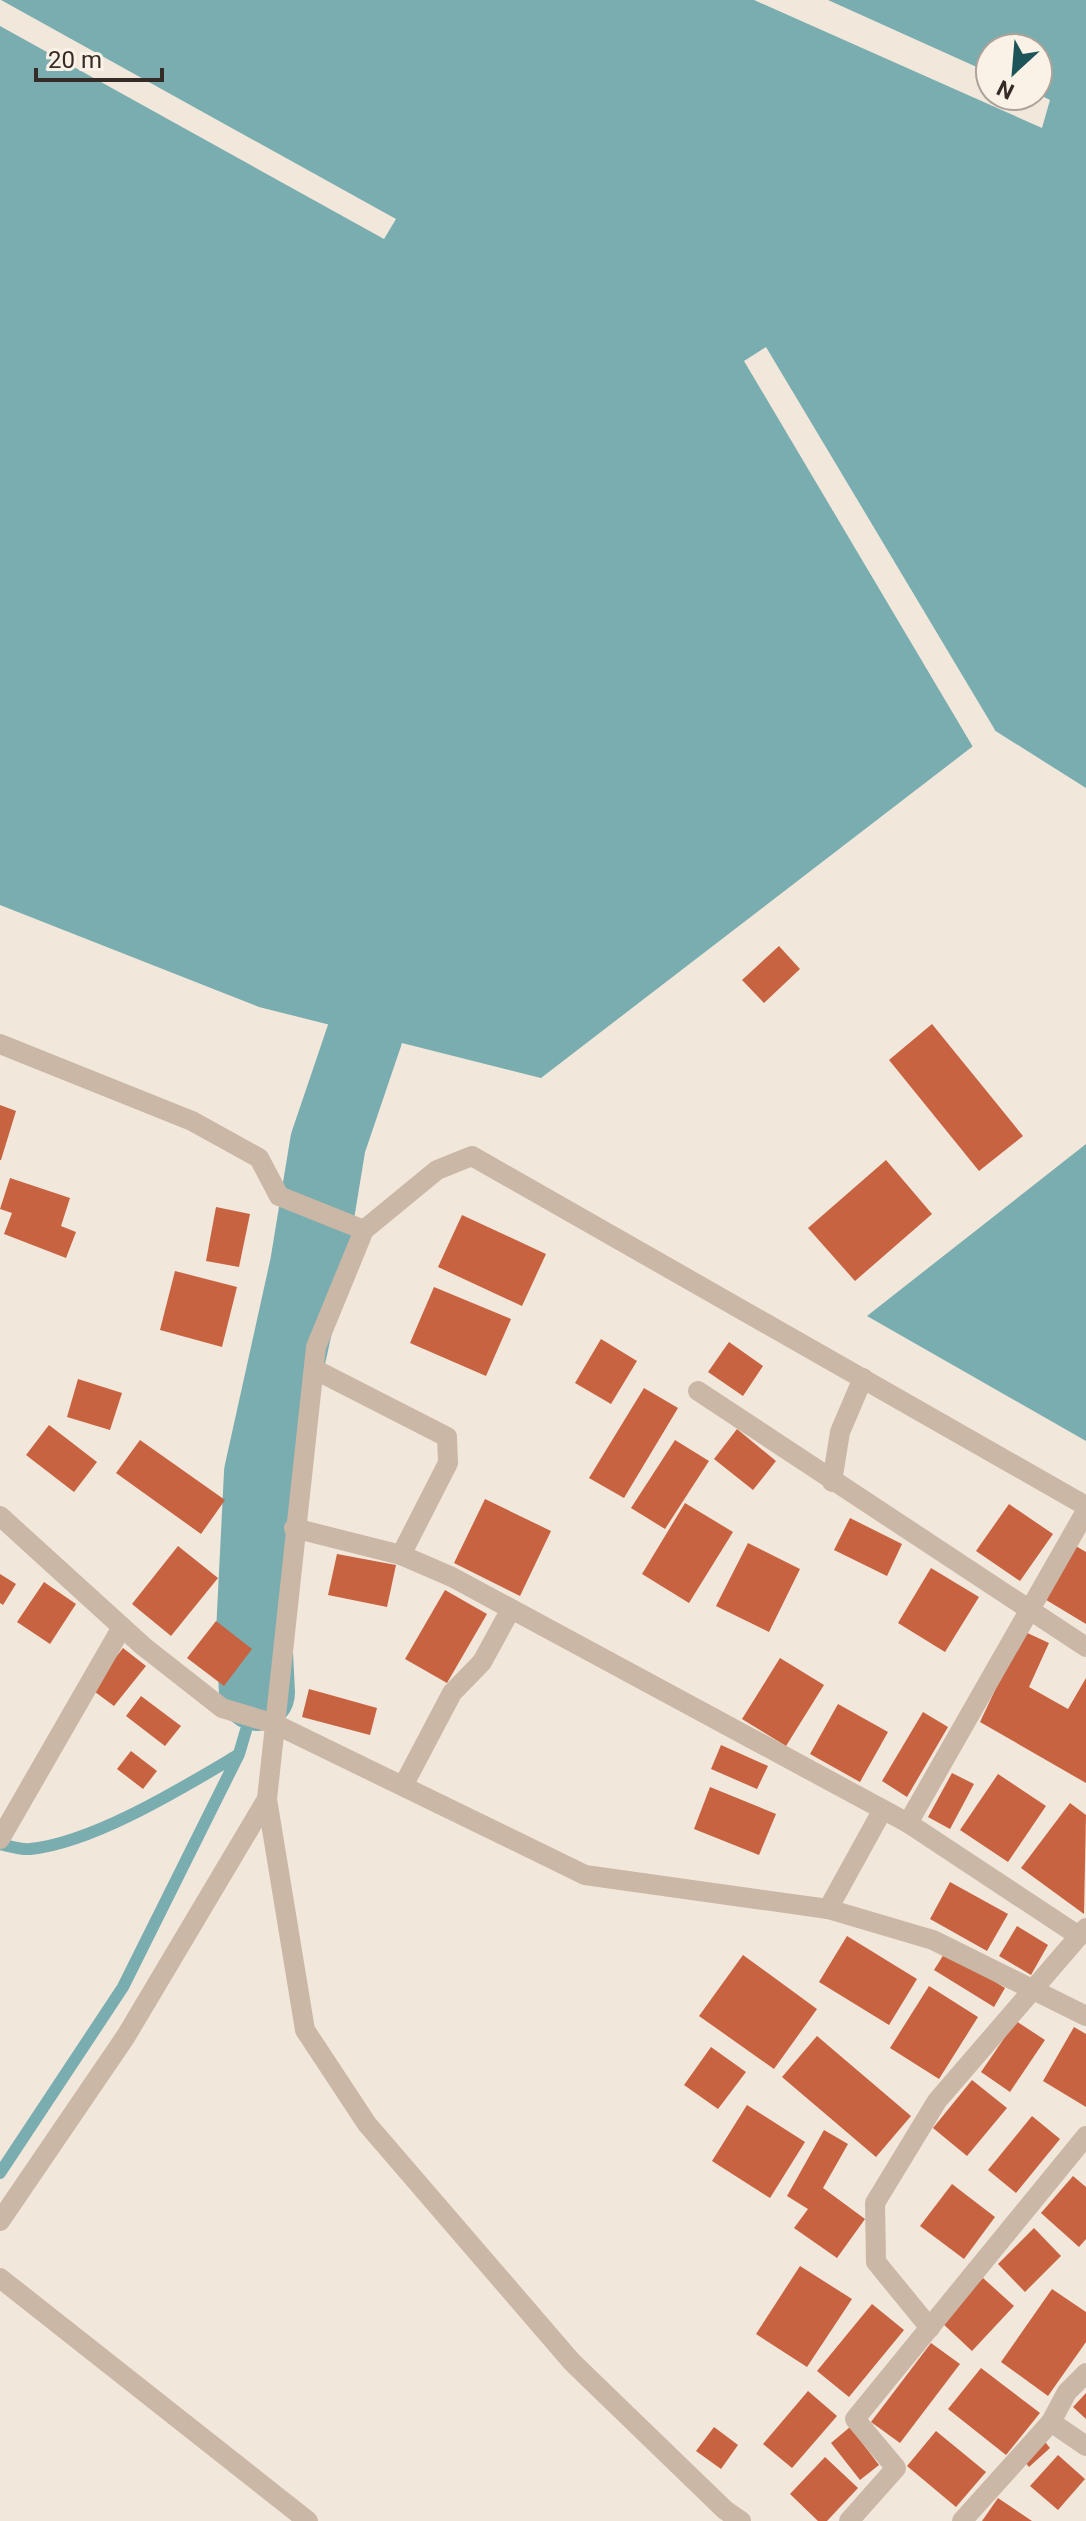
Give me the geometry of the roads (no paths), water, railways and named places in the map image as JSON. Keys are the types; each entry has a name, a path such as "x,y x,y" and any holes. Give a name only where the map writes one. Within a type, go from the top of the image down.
{"street":[{"path":"0,1044 192,1121 259,1158 279,1196 364,1230"},
{"path":"741,2521 725,2510 572,2362 367,2124 305,2030 267,1799 316,1347 364,1230 437,1170 472,1156 863,1378 1086,1509 908,1823"},
{"path":"314,1369 447,1437 448,1463 401,1555"},
{"path":"832,1482 840,1432 863,1378"},
{"path":"698,1391 1086,1647"},
{"path":"0,1516 122,1627 222,1708 275,1724 585,1875 828,1909 933,1940 1086,2016"},
{"path":"294,1528 401,1555 452,1577 908,1823 1083,1932 937,2101 875,2203 876,2262 930,2328"},
{"path":"403,1786 452,1693 482,1662 511,1609"},
{"path":"0,1839 122,1627"},
{"path":"0,2221 126,2036 267,1799"},
{"path":"828,1909 882,1811"},
{"path":"849,2521 896,2468 855,2419 1086,2136"},
{"path":"0,2278 308,2521"},
{"path":"962,2521 1051,2422 1067,2392 1086,2373"},
{"path":"1051,2422 1086,2446"}],"water":[{"path":"0,0 1086,0 1086,788 994,730 541,1078 259,1007 0,905"},
{"path":"1086,1144 1086,1441 867,1316"}],"waterway":[{"path":"257,1693 254,1633 262,1473 308,1265 328,1143 365,1034"},
{"path":"0,2173 123,1987 239,1754 257,1693"},
{"path":"0,1844 30,1849 81,1836 137,1812 238,1755"}]}
